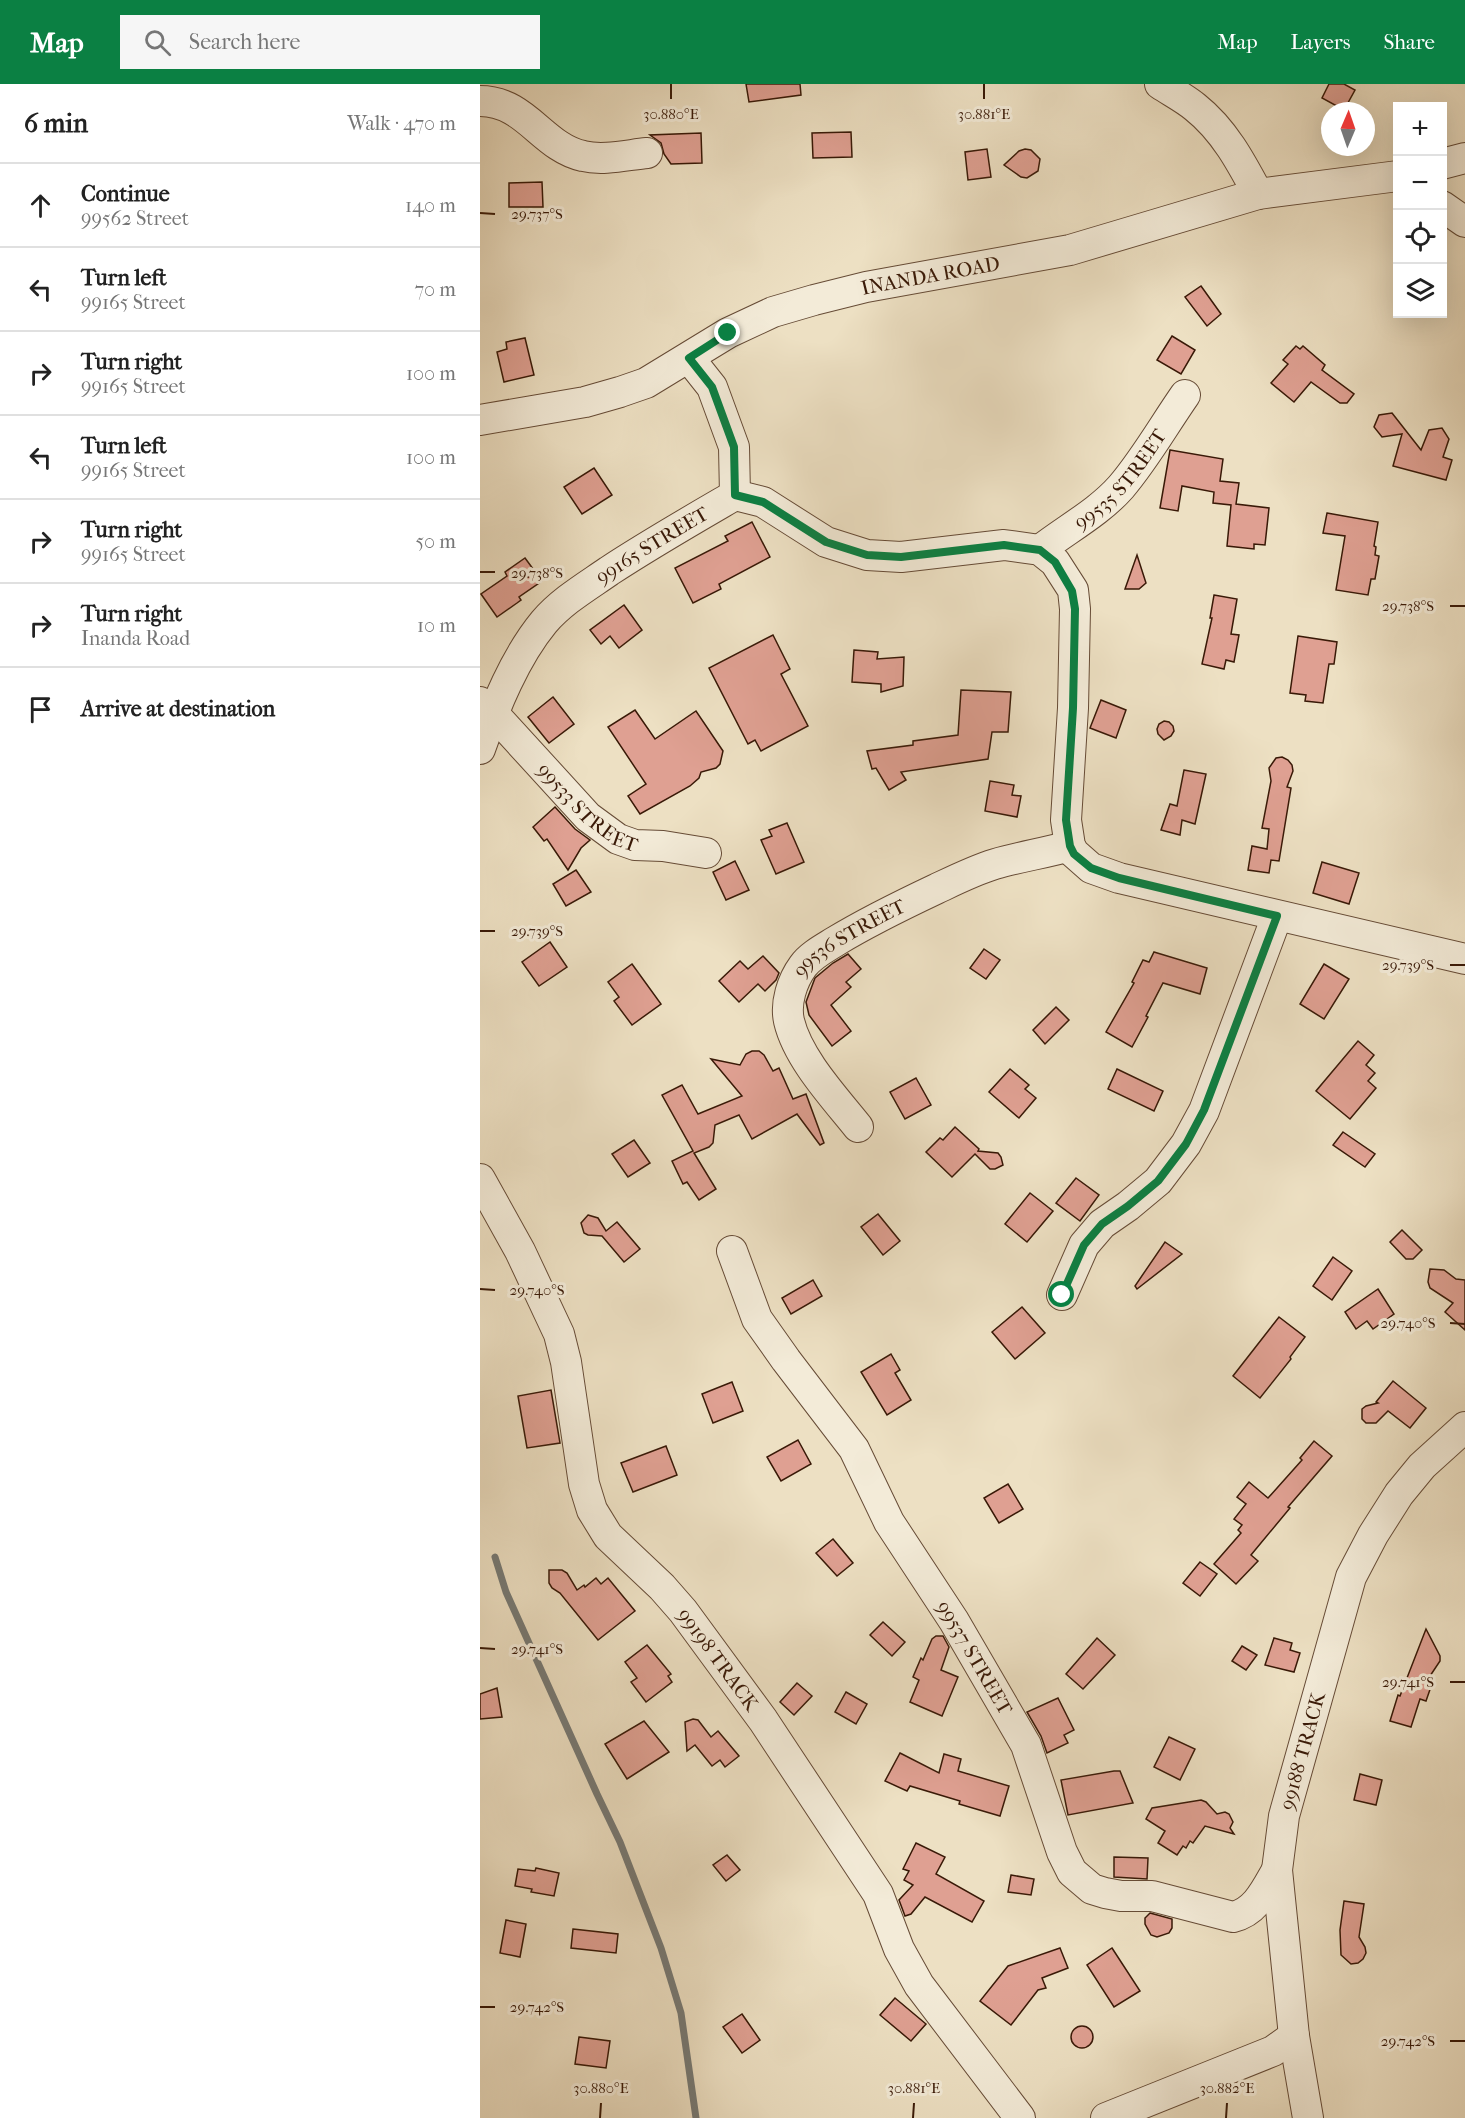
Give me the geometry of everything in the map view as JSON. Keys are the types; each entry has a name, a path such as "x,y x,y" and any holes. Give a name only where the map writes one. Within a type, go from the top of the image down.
{"street":[{"path":"1160,84 1194,106 1212,122 1231,147 1258,194"},
{"path":"480,101 494,101 516,111 561,148 575,154 596,157 647,153"},
{"path":"1447,163 1465,158"},
{"name":"INANDA ROAD","path":"480,420 576,404 646,383 728,333 773,312 814,300 866,287 1070,250 1258,194 1393,177"},
{"path":"1447,209 1465,222"},
{"path":"689,358 712,387 734,447 735,495 763,502 826,542 867,555 901,557 1004,545 1040,550 1055,562 1072,591 1075,609 1075,676 1066,820 1070,846 1083,863 1109,875 1465,959"},
{"name":"99535 STREET","path":"1040,550 1063,531 1094,511 1121,487 1185,395"},
{"name":"99165 STREET","path":"480,749 486,707 545,622 571,597 654,541 735,495"},
{"name":"99533 STREET","path":"486,707 588,818 618,839 635,845 663,846 706,853"},
{"name":"99536 STREET","path":"858,1127 828,1090 794,1036 789,1020 789,1001 792,986 803,964 815,954 874,918 958,879 993,865 1070,846"},
{"path":"1062,1295 1084,1245 1102,1224 1158,1181 1186,1144 1204,1110 1277,916"},
{"name":"99198 TRACK","path":"480,1179 520,1251 559,1334 566,1362 584,1484 592,1510 608,1536 662,1587 683,1611 749,1701 878,1894 899,1949 919,1985 1020,2118"},
{"name":"99537 STREET","path":"732,1251 757,1319 854,1449 889,1522 954,1621 1026,1745 1062,1852 1078,1878 1092,1888 1105,1893 1120,1896 1152,1896 1233,1917 1240,1916 1252,1908 1277,1870"},
{"name":"99188 TRACK","path":"1308,2118 1294,2036 1277,1870 1284,1816 1351,1577 1373,1535 1399,1494 1422,1466 1465,1427"},
{"path":"1106,2118 1273,2051 1294,2036"}],"building":[{"path":"746,84 800,84 801,95 749,102"},
{"path":"1329,84 1344,84 1355,90 1348,102 1329,102 1322,98"},
{"path":"851,132 852,157 813,158 812,133"},
{"path":"701,133 702,163 671,164 664,154 661,143 650,135"},
{"path":"987,149 991,177 968,180 965,152"},
{"path":"1031,150 1040,159 1038,171 1027,178 1021,177 1004,165 1019,151"},
{"path":"542,182 543,207 509,207 509,183"},
{"path":"1201,286 1221,314 1207,326 1185,297"},
{"path":"1172,336 1195,350 1181,374 1157,360"},
{"path":"525,338 534,375 504,382 497,352 507,349 506,342"},
{"path":"1296,346 1300,349 1303,346 1325,365 1322,370 1354,394 1347,403 1340,403 1311,382 1294,402 1271,383 1288,364 1283,360"},
{"path":"1392,413 1421,450 1429,430 1442,428 1449,439 1443,457 1452,460 1446,480 1393,466 1402,434 1382,437 1374,427 1379,415"},
{"path":"1170,450 1223,459 1220,481 1239,483 1236,504 1269,508 1265,545 1254,544 1254,549 1227,546 1231,505 1213,503 1214,492 1182,486 1178,511 1160,508"},
{"path":"594,468 612,495 582,514 564,487"},
{"path":"1327,513 1378,522 1374,546 1376,547 1375,555 1379,556 1375,579 1371,579 1368,595 1336,590 1345,536 1323,533"},
{"path":"752,522 770,557 719,584 721,589 693,603 675,568 728,541 725,536"},
{"path":"1137,555 1146,583 1139,589 1125,589"},
{"path":"525,558 542,581 519,597 521,600 497,617 481,594 507,576 505,572"},
{"path":"1214,595 1237,599 1231,634 1239,635 1234,662 1226,660 1224,669 1202,664 1212,618 1210,618"},
{"path":"624,605 642,630 619,648 610,636 601,644 590,630"},
{"path":"773,635 790,669 781,674 808,726 761,751 755,740 748,744 709,668"},
{"path":"1298,636 1337,642 1334,664 1329,664 1323,703 1305,701 1306,695 1290,693"},
{"path":"854,650 878,652 877,659 904,657 903,686 881,692 881,684 852,682"},
{"path":"961,690 1011,692 1008,732 992,732 988,759 901,772 906,780 889,790 876,768 872,769 867,751 913,745 913,741 958,735"},
{"path":"553,697 574,724 549,743 528,717"},
{"path":"1101,700 1126,710 1116,738 1090,728"},
{"path":"635,710 655,739 696,711 723,751 720,764 716,768 701,772 699,778 690,786 640,814 628,796 646,784 608,727"},
{"path":"1164,721 1173,726 1174,731 1164,740 1158,734 1157,729"},
{"path":"1282,757 1292,765 1293,771 1287,787 1291,788 1279,861 1271,860 1269,873 1248,870 1252,846 1267,849 1269,829 1262,828 1271,781 1269,768 1276,758"},
{"path":"1184,770 1206,774 1195,824 1182,820 1180,835 1161,830 1170,804 1177,806"},
{"path":"990,781 1014,785 1012,795 1021,796 1017,817 985,811"},
{"path":"555,807 575,829 590,840 581,848 568,870 547,839 544,841 533,827"},
{"path":"787,823 804,862 776,874 761,840 772,836 769,830"},
{"path":"735,861 749,890 726,900 713,872"},
{"path":"1322,862 1359,873 1349,904 1313,893"},
{"path":"576,870 591,892 566,906 553,884"},
{"path":"550,942 567,967 539,986 522,962"},
{"path":"984,949 1000,960 986,979 970,968"},
{"path":"1154,952 1207,968 1200,994 1163,983 1132,1047 1106,1032 1134,983 1132,982 1143,960 1149,962"},
{"path":"848,954 861,969 846,982 851,987 831,1005 851,1031 832,1046 809,1015 806,1002 815,978"},
{"path":"763,956 779,973 776,980 765,991 758,984 739,1002 719,981 740,961 748,969"},
{"path":"632,964 661,1004 632,1025 614,1001 619,997 608,982"},
{"path":"1324,964 1349,979 1324,1019 1300,1004"},
{"path":"1056,1007 1069,1020 1045,1044 1033,1030"},
{"path":"1358,1041 1374,1055 1366,1065 1375,1073 1368,1081 1376,1088 1350,1119 1316,1091"},
{"path":"759,1051 764,1055 773,1071 779,1068 793,1099 806,1094 824,1143 820,1145 797,1114 752,1139 739,1115 715,1125 713,1143 694,1153 716,1189 699,1200 687,1182 683,1184 672,1161 693,1151 662,1095 682,1085 698,1114 742,1096 711,1059 740,1065 746,1054"},
{"path":"1010,1069 1029,1085 1025,1089 1036,1098 1019,1118 989,1092"},
{"path":"1117,1069 1163,1091 1154,1111 1108,1089"},
{"path":"916,1078 931,1105 905,1119 890,1092"},
{"path":"955,1127 979,1149 978,1151 998,1153 1003,1165 990,1169 975,1154 952,1177 926,1152 940,1138 943,1140"},
{"path":"1343,1132 1375,1154 1365,1167 1333,1145"},
{"path":"634,1140 650,1163 628,1177 612,1154"},
{"path":"1076,1178 1099,1195 1080,1221 1056,1203"},
{"path":"1030,1193 1053,1211 1027,1242 1005,1224"},
{"path":"878,1214 900,1241 883,1255 861,1227"},
{"path":"588,1215 598,1218 606,1231 617,1222 640,1249 624,1262 602,1236 584,1233 581,1223"},
{"path":"1402,1230 1422,1250 1413,1259 1406,1259 1390,1242"},
{"path":"1165,1242 1182,1254 1137,1289 1135,1286"},
{"path":"1333,1257 1352,1271 1332,1300 1313,1286"},
{"path":"1430,1269 1444,1270 1456,1279 1465,1280 1465,1330 1445,1312 1453,1303 1430,1288 1428,1282"},
{"path":"813,1280 822,1296 791,1314 782,1298"},
{"path":"1378,1289 1394,1314 1373,1329 1367,1321 1356,1329 1345,1312"},
{"path":"1022,1307 1045,1333 1015,1359 992,1332"},
{"path":"1279,1317 1305,1337 1260,1398 1233,1376"},
{"path":"891,1354 900,1370 895,1373 911,1400 887,1415 861,1372"},
{"path":"1393,1381 1426,1408 1410,1428 1388,1411 1376,1423 1366,1423 1362,1419 1362,1409 1378,1403 1376,1402"},
{"path":"732,1382 743,1411 713,1423 702,1394"},
{"path":"551,1390 560,1443 527,1448 518,1396"},
{"path":"798,1440 811,1464 781,1481 767,1457"},
{"path":"1314,1441 1332,1456 1251,1555 1258,1561 1236,1584 1214,1564 1241,1533 1238,1530 1242,1525 1234,1519 1246,1504 1237,1497 1249,1482 1268,1498 1302,1460 1300,1458"},
{"path":"666,1446 677,1475 633,1492 621,1463"},
{"path":"1008,1484 1023,1509 999,1523 984,1498"},
{"path":"833,1539 853,1563 837,1576 816,1553"},
{"path":"1200,1562 1217,1574 1200,1596 1183,1583"},
{"path":"549,1570 562,1570 567,1573 577,1590 596,1578 601,1584 608,1578 635,1611 598,1640 560,1593 552,1588 549,1583"},
{"path":"883,1622 905,1642 892,1656 870,1635"},
{"path":"1426,1629 1440,1656 1440,1661 1430,1676 1434,1678 1426,1701 1420,1699 1411,1727 1390,1721 1398,1695 1400,1696"},
{"path":"936,1636 943,1636 949,1647 941,1670 958,1677 942,1716 910,1702 919,1680 913,1677 921,1658 923,1660 932,1639"},
{"path":"1097,1638 1115,1655 1083,1689 1066,1674"},
{"path":"1274,1638 1292,1643 1290,1650 1300,1653 1294,1672 1265,1665"},
{"path":"647,1645 671,1674 668,1676 672,1682 646,1702 631,1682 637,1678 625,1662"},
{"path":"1242,1646 1257,1655 1246,1670 1232,1661"},
{"path":"797,1683 812,1696 794,1715 780,1702"},
{"path":"497,1688 502,1717 480,1719 480,1694"},
{"path":"846,1692 867,1704 856,1724 835,1712"},
{"path":"1058,1698 1074,1730 1064,1735 1068,1743 1047,1753 1041,1736 1027,1712"},
{"path":"698,1720 711,1737 718,1731 739,1756 725,1767 720,1760 712,1766 695,1745 687,1751 685,1722"},
{"path":"644,1721 669,1752 627,1779 605,1744"},
{"path":"1169,1737 1195,1749 1180,1780 1154,1767"},
{"path":"900,1753 939,1773 944,1754 961,1759 958,1771 1009,1786 1000,1816 910,1786 907,1791 885,1781"},
{"path":"1120,1771 1133,1803 1068,1815 1061,1780"},
{"path":"1360,1774 1382,1780 1376,1805 1354,1800"},
{"path":"1201,1800 1217,1814 1225,1812 1229,1814 1233,1822 1230,1828 1234,1834 1205,1826 1193,1843 1190,1841 1186,1848 1183,1846 1177,1855 1158,1843 1165,1831 1146,1819 1152,1808"},
{"path":"916,1843 945,1857 936,1874 984,1901 972,1922 925,1897 911,1914 905,1916 899,1900 913,1885 904,1880 909,1871 903,1869"},
{"path":"727,1855 740,1870 726,1881 713,1865"},
{"path":"1114,1857 1148,1858 1147,1879 1114,1877"},
{"path":"536,1868 559,1873 554,1896 531,1892 532,1889 515,1886 518,1869 535,1871"},
{"path":"1011,1875 1034,1879 1031,1895 1008,1892"},
{"path":"1344,1901 1364,1904 1359,1937 1366,1953 1358,1963 1351,1964 1341,1955 1340,1930"},
{"path":"1150,1913 1172,1919 1172,1928 1169,1933 1157,1937 1151,1935 1145,1924 1145,1918"},
{"path":"506,1920 526,1924 520,1957 500,1953"},
{"path":"573,1929 618,1934 616,1953 571,1948"},
{"path":"1060,1948 1068,1968 1042,1978 1046,1988 1038,1990 1011,2025 980,2001 1008,1966"},
{"path":"1112,1948 1140,1991 1114,2007 1087,1965"},
{"path":"895,1998 926,2024 911,2041 880,2015"},
{"path":"742,2014 760,2040 742,2053 723,2027"},
{"path":"1082,2026 1090,2029 1093,2037 1090,2045 1082,2048 1074,2045 1071,2037 1074,2029"},
{"path":"579,2037 610,2041 606,2068 575,2064"}],"waterway":[{"path":"495,1557 506,1592 620,1842 661,1948 681,2013 696,2118"}],"route":[{"path":"728,333 689,358 712,387 734,447 735,495 763,502 826,542 867,555 901,557 1004,545 1040,550 1055,562 1072,591 1075,609 1073,708 1066,820 1070,846 1074,854 1091,868 1119,878 1277,916 1244,1009 1204,1110 1186,1144 1158,1181 1102,1224 1084,1245 1062,1295"}]}
